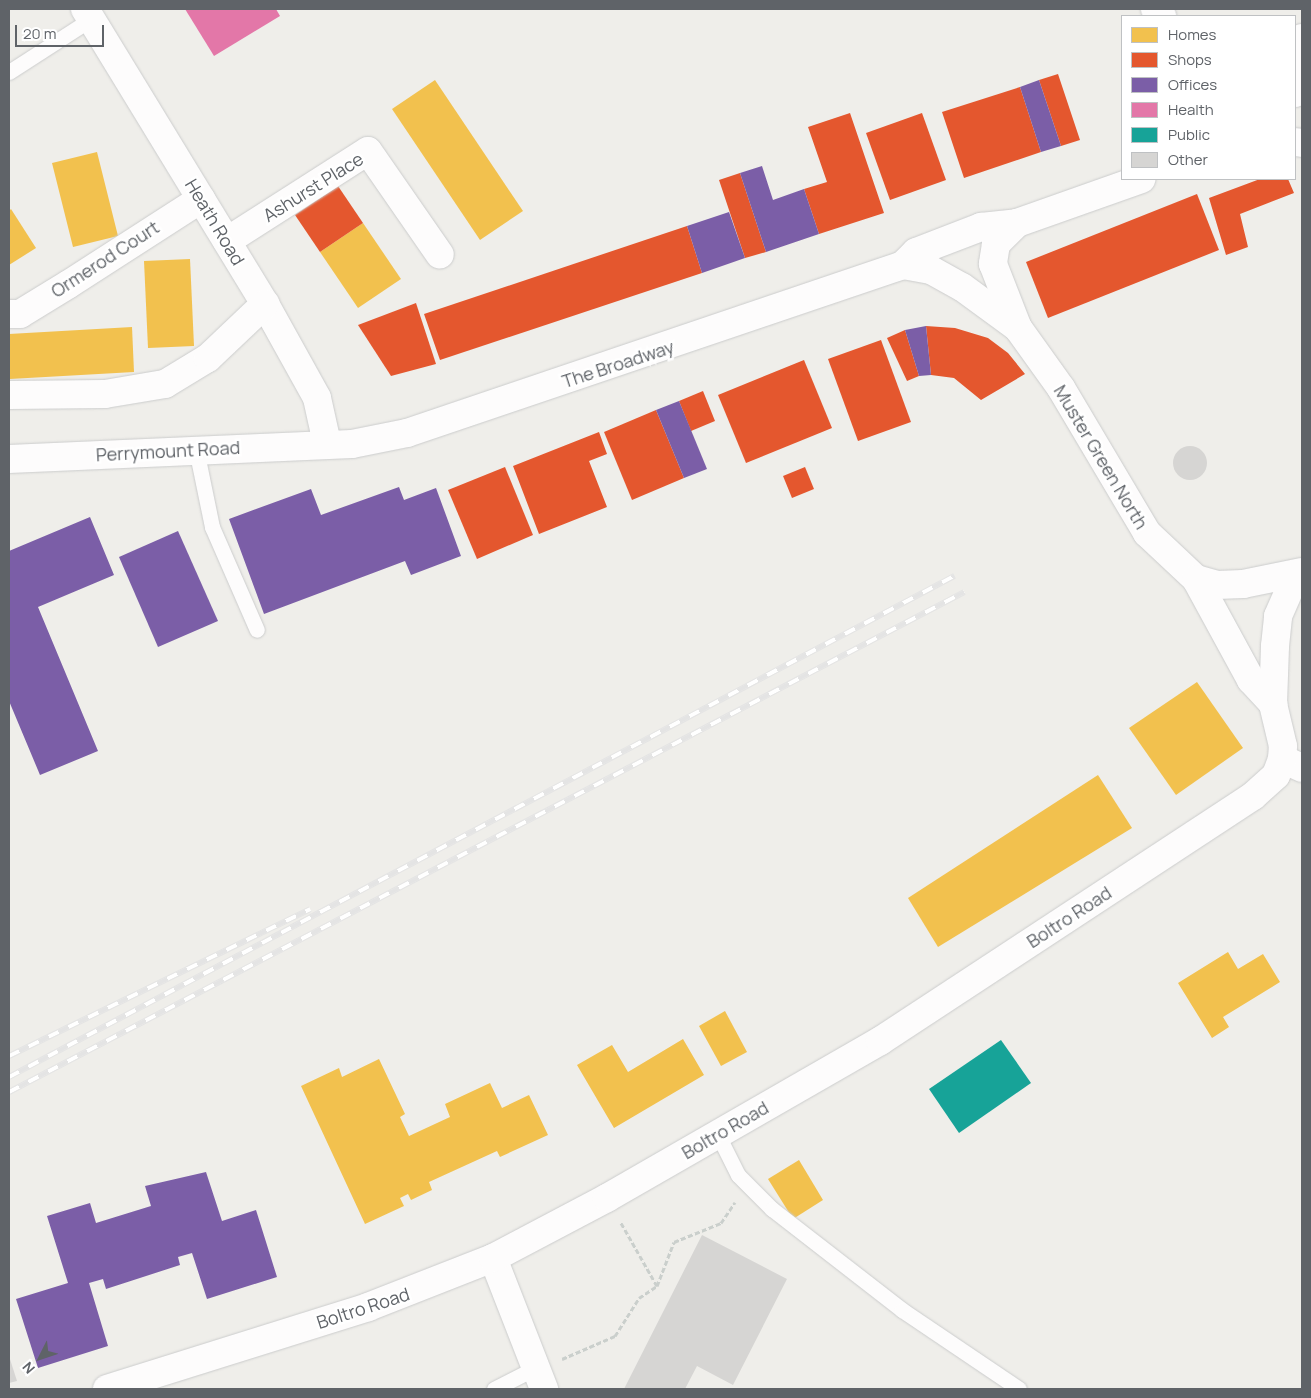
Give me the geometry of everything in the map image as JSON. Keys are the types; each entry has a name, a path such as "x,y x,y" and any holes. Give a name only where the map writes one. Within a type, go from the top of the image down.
{"street":[{"name":"Heath Road","path":"88,14 265,304 317,398 328,443"},
{"path":"1296,90 1302,72 1302,38"},
{"name":"Ashurst Place","path":"227,241 368,151 440,255"},
{"name":"The Broadway","path":"328,443 352,444 407,433 903,265 916,252 981,226 1017,223 1138,180"},
{"name":"Ormerod Court","path":"9,314 20,314 201,199"},
{"name":"The Broadway","path":"1017,223 996,244 993,264 1018,328"},
{"path":"903,265 946,278 1018,328"},
{"path":"9,396 105,394 165,384 208,358 265,304"},
{"name":"Muster Green North","path":"1018,328 1066,396 1147,533 1196,579 1251,680 1273,704"},
{"name":"Perrymount Road","path":"9,459 328,443"},
{"path":"1196,579 1217,585 1299,575"},
{"name":"Muster Green North","path":"1292,763 1283,746 1273,704 1278,616 1299,575"},
{"name":"Boltro Road","path":"107,1389 368,1307 493,1258 607,1198 880,1041 1244,802 1292,763"},
{"path":"493,1258 547,1372"}],"lane":[{"path":"9,72 88,14"},
{"path":"196,449 212,527 257,630"},
{"path":"718,1135 746,1185 882,1296 1019,1389"},
{"path":"494,1389 547,1372"}],"path":[{"path":"547,1372 615,1336 639,1298 657,1286 674,1242 721,1223 746,1185"},
{"path":"607,1198 657,1286"}],"building: Homes":[{"path":"435,80 523,211 480,240 392,109"},
{"path":"97,152 118,236 73,247 52,163"},
{"path":"11,209 36,248 9,265 9,211"},
{"path":"363,223 401,279 358,308 320,252"},
{"path":"190,259 194,346 148,348 144,261"},
{"path":"132,327 134,372 10,379 9,334"},
{"path":"1197,682 1243,748 1176,795 1129,728"},
{"path":"1098,775 1132,828 938,947 908,898"},
{"path":"1228,952 1238,969 1263,954 1280,982 1223,1017 1229,1027 1212,1038 1178,983"},
{"path":"725,1011 747,1052 721,1066 699,1026"},
{"path":"683,1039 704,1075 614,1128 577,1065 612,1045 628,1072"},
{"path":"379,1059 405,1114 400,1117 409,1136 450,1117 445,1104 490,1083 502,1108 529,1095 548,1135 500,1157 497,1151 429,1182 432,1190 411,1200 408,1194 400,1198 404,1206 365,1224 301,1086 339,1068 342,1077"},
{"path":"799,1160 823,1200 793,1219 768,1179"}],"building: Shops":[{"path":"1058,74 1080,140 1061,146 1039,80"},
{"path":"1020,87 1041,152 964,178 942,112"},
{"path":"850,113 884,213 819,234 804,189 827,182 808,127"},
{"path":"922,113 946,180 890,200 866,133"},
{"path":"740,173 766,252 745,258 719,180"},
{"path":"1257,180 1288,180 1294,193 1240,214 1248,247 1226,255 1209,198"},
{"path":"338,186 363,223 320,252 295,215"},
{"path":"1197,194 1219,250 1048,318 1026,262"},
{"path":"687,226 702,273 440,360 424,314"},
{"path":"416,303 436,364 391,376 358,325"},
{"path":"926,326 955,328 988,338 1008,353 1025,374 981,400 954,378 931,375"},
{"path":"905,330 919,376 907,381 887,338"},
{"path":"881,340 911,422 858,441 828,359"},
{"path":"804,360 832,428 746,463 718,395"},
{"path":"703,391 715,421 691,431 679,401"},
{"path":"656,410 684,478 632,500 604,432"},
{"path":"599,432 607,454 589,461 607,507 539,534 513,466"},
{"path":"505,467 533,535 477,559 448,490"},
{"path":"805,467 814,489 792,498 783,476"}],"building: Offices":[{"path":"1039,80 1061,146 1041,152 1020,87"},
{"path":"762,166 773,200 804,189 819,234 766,252 740,173"},
{"path":"729,212 745,258 702,273 687,226"},
{"path":"926,326 931,375 919,376 905,330"},
{"path":"679,401 707,469 684,478 656,410"},
{"path":"399,487 404,500 436,488 461,556 411,575 405,561 264,614 229,519 311,489 321,515"},
{"path":"90,517 114,575 38,607 98,751 40,775 9,701 9,551"},
{"path":"178,531 218,621 158,647 119,557"},
{"path":"206,1172 222,1221 256,1210 277,1277 207,1299 192,1253 178,1257 180,1265 106,1289 103,1279 89,1283 108,1346 38,1368 16,1299 68,1283 47,1216 90,1203 96,1223 151,1206 145,1186"}],"building: Health":[{"path":"185,9 276,9 280,16 214,56"}],"building: Public":[{"path":"1001,1040 1031,1083 959,1133 929,1089"}],"building: Other":[{"path":"1190,446 1197,447 1202,451 1206,456 1206,470 1202,475 1197,479 1190,480 1183,479 1178,475 1174,470 1173,463 1174,456 1178,451 1183,447"},
{"path":"702,1235 787,1279 733,1385 697,1366 685,1389 624,1389"},
{"path":"9,1356 17,1381 9,1383"}],"railway":[{"path":"9,1077 954,576"},
{"path":"9,1092 964,592"},
{"path":"9,1056 310,909"}]}
